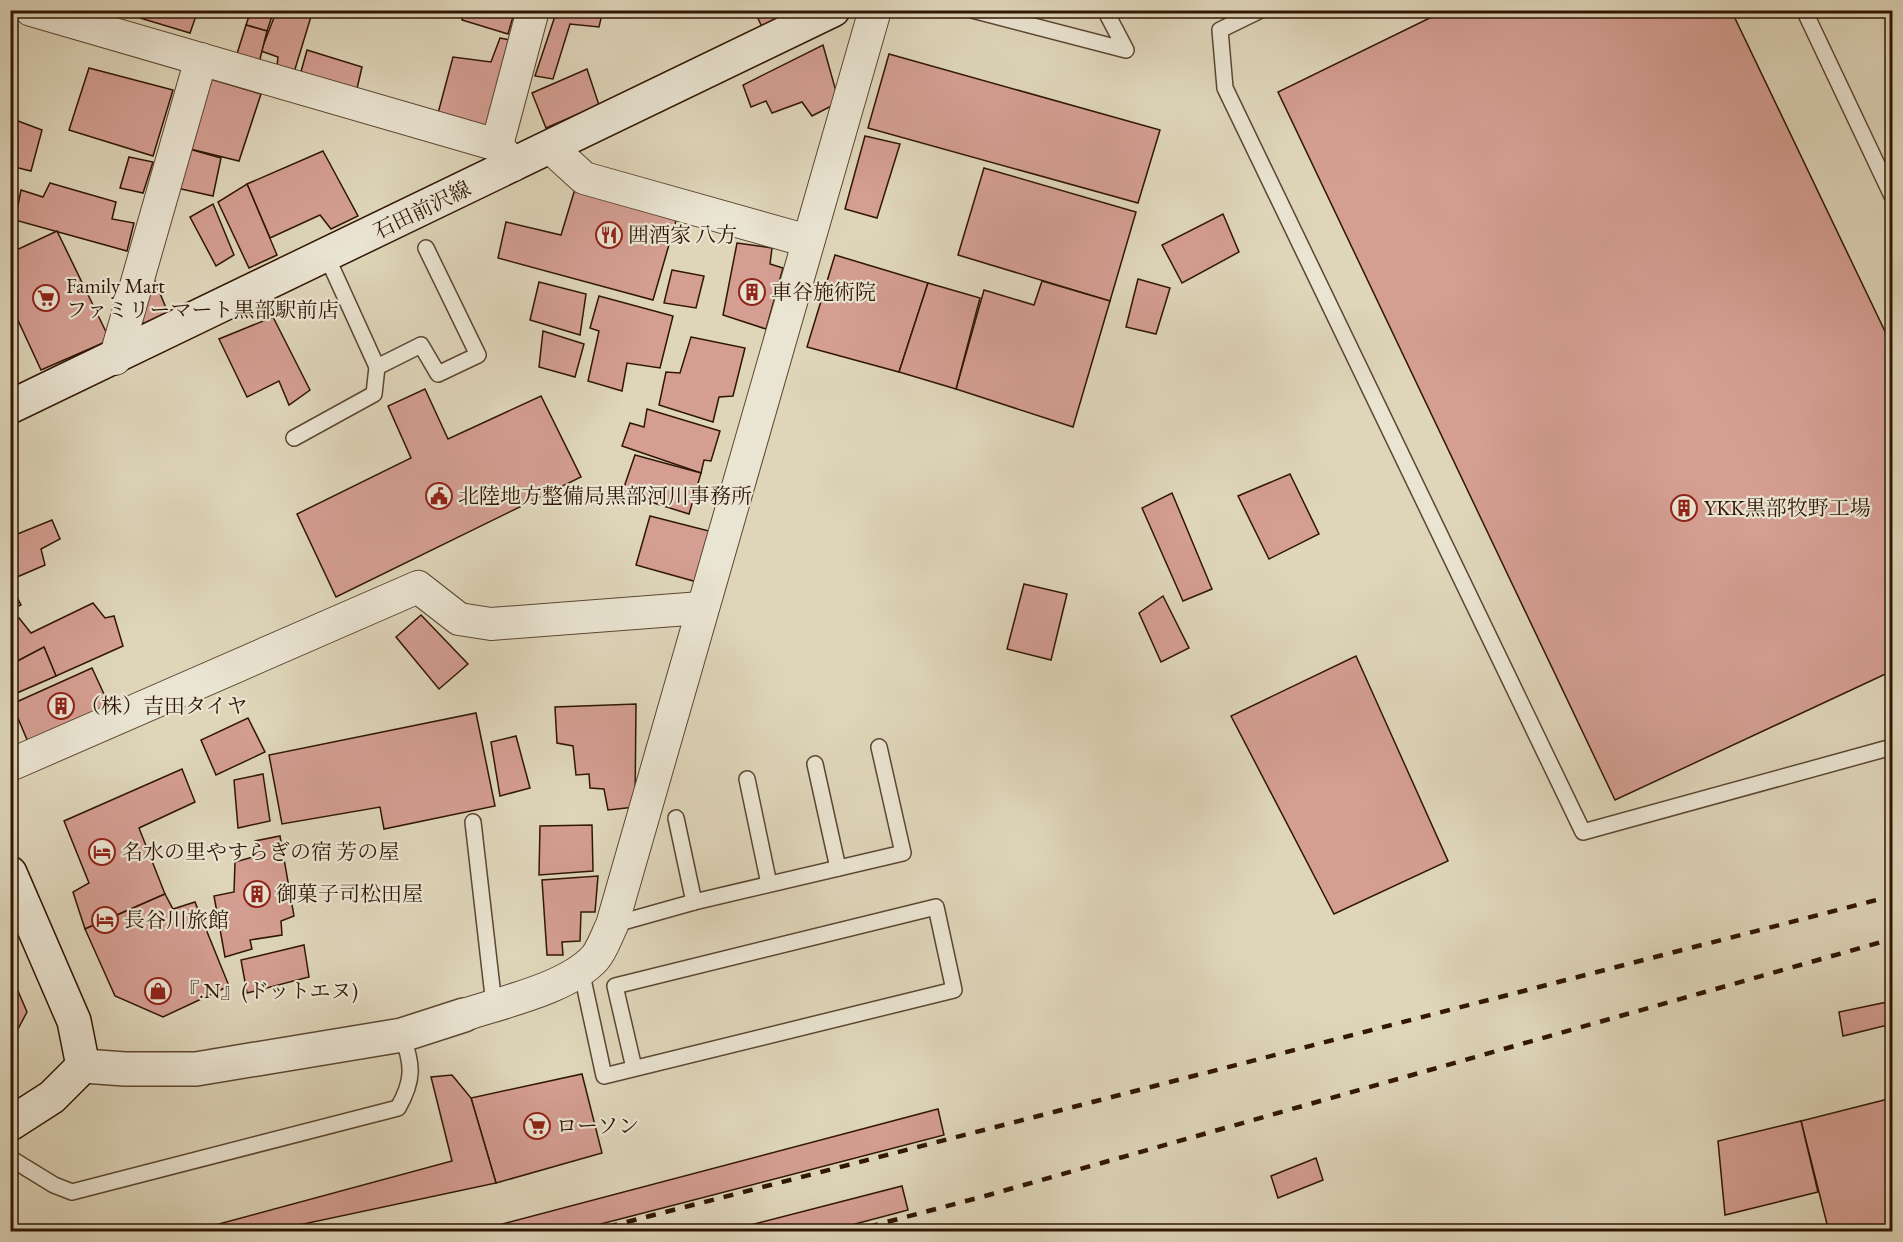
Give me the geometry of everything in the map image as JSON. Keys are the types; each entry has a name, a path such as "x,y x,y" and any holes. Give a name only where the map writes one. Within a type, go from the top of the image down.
{"main road":[{"name":"石田前沢線","path":"10,407 327,257 505,155 550,147 833,10"},
{"path":"10,873 74,1021 83,1066"},
{"path":"83,1066 125,1070 196,1069 402,1035 479,1010"},
{"path":"10,1124 52,1097 83,1066"}],"street":[{"path":"31,10 201,59 505,155 533,10"},
{"path":"479,1010 562,981 581,970 596,957 612,925 701,608 875,10"},
{"path":"115,359 201,59"},
{"path":"550,147 584,178 808,241"},
{"path":"10,765 418,587 459,619 491,624 701,608"}],"lane":[{"path":"972,10 1126,50 1105,10"},
{"path":"1262,10 1220,30 1225,88 1583,832 1893,747"},
{"path":"1804,10 1893,196"},
{"path":"377,367 422,345 438,374 478,355 426,248"},
{"path":"294,438 374,394 377,367 327,257"},
{"path":"612,925 694,902 903,853 879,747"},
{"path":"815,764 838,868"},
{"path":"747,779 769,884"},
{"path":"676,818 694,902"},
{"path":"472,822 479,1010"},
{"path":"581,970 604,1076 954,990 936,908 615,986 634,1068"},
{"path":"10,1158 54,1185 72,1192 398,1108 410,1087 410,1056 402,1035"}],"building":[{"path":"94,10 120,10 115,26 91,20"},
{"path":"143,10 198,10 190,33 140,18"},
{"path":"251,10 274,10 267,31 246,25"},
{"path":"277,10 313,10 292,79 276,75 278,57 261,51"},
{"path":"464,10 515,10 508,34 462,20"},
{"path":"557,10 603,10 599,27 570,24 553,79 535,76"},
{"path":"754,10 795,10 762,27"},
{"name":"YKK黒部牧野工場","path":"1446,10 1731,10 1892,346 1892,671 1615,800 1278,92"},
{"path":"246,25 267,31 259,63 236,57"},
{"path":"500,38 519,42 495,129 437,117 453,57 491,62"},
{"path":"823,45 839,102 812,116 802,102 772,113 766,101 751,107 743,85"},
{"path":"307,50 362,67 356,93 299,79"},
{"path":"889,54 1160,130 1138,203 868,128"},
{"path":"89,68 173,90 153,156 69,130"},
{"path":"587,69 599,105 546,128 532,93"},
{"path":"204,77 261,94 239,161 182,147"},
{"path":"10,118 42,130 31,171 10,166"},
{"path":"865,136 900,144 877,218 845,209"},
{"path":"182,147 221,158 213,196 172,187"},
{"path":"323,151 358,216 331,229 320,215 270,238 247,184"},
{"path":"129,157 153,162 143,193 120,188"},
{"path":"984,168 1136,212 1110,301 958,255"},
{"path":"50,183 116,202 112,219 134,223 127,251 15,220 21,190 43,197"},
{"path":"247,184 277,255 249,268 218,202"},
{"path":"575,189 677,217 653,300 498,258 506,222 561,235"},
{"path":"213,204 234,255 216,266 190,217"},
{"path":"1223,214 1239,252 1182,283 1162,245"},
{"path":"57,231 110,340 41,370 10,303 10,253"},
{"name":"車谷施術院","path":"737,243 772,248 770,264 783,268 766,329 723,315"},
{"path":"835,255 928,283 899,372 807,347"},
{"path":"672,270 704,276 696,308 664,303"},
{"path":"1138,279 1170,288 1156,334 1126,327"},
{"path":"155,281 168,313 144,325 136,308 140,289"},
{"path":"1042,281 1110,301 1073,427 956,389 984,290 1034,305"},
{"path":"539,282 586,294 580,335 530,320"},
{"path":"928,283 980,298 956,389 899,372"},
{"path":"599,296 673,316 660,368 627,363 622,391 588,381 599,331 590,328"},
{"path":"273,317 310,390 289,405 279,381 247,397 219,339"},
{"path":"543,331 584,344 575,377 539,367"},
{"path":"691,337 745,348 733,396 719,397 713,422 659,405 666,372 680,373"},
{"name":"北陸地方整備局黒部河川事務所","path":"425,389 448,439 541,396 581,477 336,597 297,514 411,458 388,406"},
{"path":"647,409 720,431 711,461 704,460 701,473 622,446 630,423 644,427"},
{"path":"635,455 701,473 689,514 622,493"},
{"path":"1290,474 1319,534 1269,559 1238,496"},
{"path":"1172,493 1212,589 1183,601 1142,508"},
{"path":"650,516 709,531 697,582 636,565"},
{"path":"52,520 60,539 41,549 45,565 10,580 10,537"},
{"path":"10,584 21,605 10,610"},
{"path":"1024,584 1067,594 1051,660 1007,649"},
{"path":"1163,596 1189,648 1161,662 1139,613"},
{"path":"93,603 105,618 114,616 123,646 56,676 44,647 10,665 10,622 19,618 31,633"},
{"path":"421,615 468,664 439,689 396,637"},
{"path":"44,647 56,676 10,696 10,665"},
{"path":"1356,656 1448,861 1334,914 1231,716"},
{"name":"（株）吉田タイヤ","path":"92,668 110,707 28,742 12,704"},
{"path":"636,704 635,807 608,810 604,789 590,788 589,774 576,775 573,746 557,743 555,707"},
{"path":"476,713 495,806 384,829 380,807 282,824 269,755"},
{"path":"248,718 265,752 216,775 201,740"},
{"path":"516,736 530,788 500,796 491,742"},
{"path":"182,769 195,802 139,828 165,894 85,929 73,892 89,883 64,821"},
{"path":"263,774 270,821 238,828 234,780"},
{"path":"592,825 593,871 539,875 540,826"},
{"name":"御菓子司松田屋","path":"280,836 294,916 281,921 282,935 250,940 252,949 225,957 214,896 234,892 235,862 253,857 255,841"},
{"path":"598,876 595,912 581,912 580,941 562,942 563,955 547,955 542,880"},
{"path":"165,894 173,909 195,902 229,986 163,1017 115,996 85,929"},
{"path":"304,945 309,977 247,993 241,960"},
{"path":"18,991 27,1012 10,1044 10,994"},
{"path":"1892,1001 1892,1024 1843,1036 1839,1012"},
{"name":"ローソン","path":"582,1074 602,1153 496,1183 471,1098"},
{"path":"452,1075 471,1098 496,1183 294,1226 296,1232 189,1232 452,1161 431,1077"},
{"path":"1892,1098 1892,1228 1879,1232 1829,1232 1801,1121"},
{"path":"938,1109 944,1135 570,1232 472,1232"},
{"path":"1801,1121 1818,1192 1725,1215 1718,1141"},
{"path":"1316,1158 1323,1180 1278,1198 1271,1176"},
{"path":"902,1186 908,1210 825,1232 723,1232"}],"railway":[{"path":"588,1232 1892,896"},
{"path":"849,1232 985,1196 1892,939"}],"place":[{"name":"囲酒家 八方","path":"609,235"},
{"name":"車谷施術院","path":"752,292"},
{"name":"Family Mart ファミリーマート黒部駅前店","path":"46,298"},
{"name":"北陸地方整備局黒部河川事務所","path":"439,496"},
{"name":"YKK黒部牧野工場","path":"1684,508"},
{"name":"（株）吉田タイヤ","path":"61,706"},
{"name":"名水の里やすらぎの宿 芳の屋","path":"102,852"},
{"name":"御菓子司松田屋","path":"257,894"},
{"name":"長谷川旅館","path":"105,920"},
{"name":"『.N』(ドットエヌ)","path":"158,991"},
{"name":"ローソン","path":"537,1126"}]}
